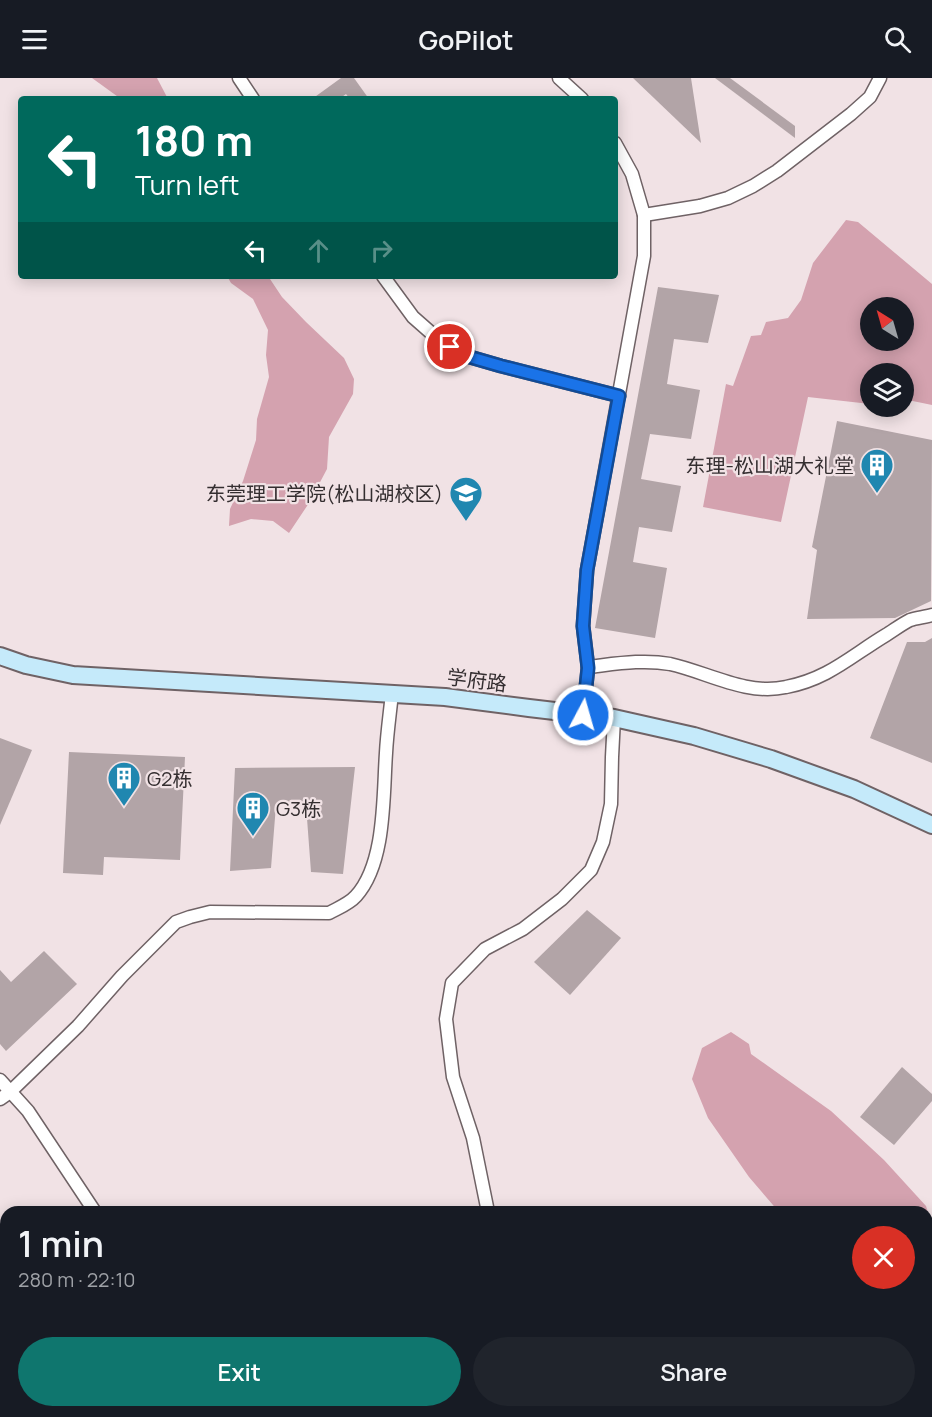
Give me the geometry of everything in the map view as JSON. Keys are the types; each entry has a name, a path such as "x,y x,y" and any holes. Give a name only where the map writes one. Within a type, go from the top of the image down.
{"street":[{"path":"239,78 251,96"},
{"path":"559,78 579,96"},
{"path":"644,215 700,206 728,198 753,186 777,171 851,114 870,97 880,78"},
{"path":"583,715 588,668 583,626 587,570 644,255 644,215 632,174 618,148"},
{"path":"385,279 413,317 438,339 463,355 619,396"},
{"path":"588,668 635,662 669,664 756,688 783,688 813,680 843,664 910,620 932,615"},
{"name":"学府路","path":"0,656 26,665 73,675 446,697 614,718 694,736 771,759 854,789 932,825"},
{"path":"5,1096 78,1026 176,922 210,912 329,913 356,897 370,873 379,842 392,693"},
{"path":"487,1206 473,1138 453,1077 446,1019 452,983 485,949 523,928 562,899 591,870 603,842 611,804 614,718"},
{"path":"0,1080 5,1096 28,1111 91,1206"}],"shaded area":[{"path":"92,78 157,78 166,96 117,96"},
{"path":"846,220 858,222 932,284 932,405 914,401 914,363 860,363 860,403 808,397 781,522 703,507 726,384 733,386 751,336 761,335 766,322 788,318 801,300 813,263"},
{"path":"229,279 270,279 282,297 344,358 354,379 353,394 329,437 327,469 309,503 289,533 273,521 251,519 229,526 230,509 243,481 256,440 257,419 269,377 266,355 268,330 253,299"},
{"path":"731,1032 749,1044 751,1054 831,1111 884,1160 926,1206 774,1206 749,1177 708,1118 692,1079 702,1048"}],"building":[{"path":"341,78 354,78 367,96 348,96 346,94 343,96 316,96"},
{"path":"633,78 691,78 701,143"},
{"path":"715,78 730,78 795,126 795,138"},
{"path":"658,287 719,295 708,343 674,339 667,384 700,390 691,439 650,434 641,479 681,486 672,532 639,527 633,562 667,568 655,638 595,628"},
{"name":"东理-松山湖大礼堂","path":"837,421 932,440 931,601 895,618 807,619 817,550 812,547"},
{"path":"932,638 932,763 870,738 907,642 925,642"},
{"path":"0,738 32,750 0,825"},
{"name":"G2栋","path":"69,752 185,757 180,860 104,857 103,875 63,873"},
{"name":"G3栋","path":"355,767 343,874 311,872 306,805 276,805 271,868 230,871 235,768"},
{"path":"587,910 621,938 570,995 534,962"},
{"path":"44,951 77,984 6,1051 0,1044 0,970 11,982"},
{"path":"902,1067 932,1094 932,1101 894,1145 860,1117"}],"place":[{"name":"东理-松山湖大礼堂","path":"877,494"},
{"name":"东莞理工学院(松山湖校区)","path":"466,522"},
{"name":"G2栋","path":"124,807"},
{"name":"G3栋","path":"253,837"}],"route":[{"path":"450,347 463,355 619,396 587,570 583,626 588,668 583,715"}]}
